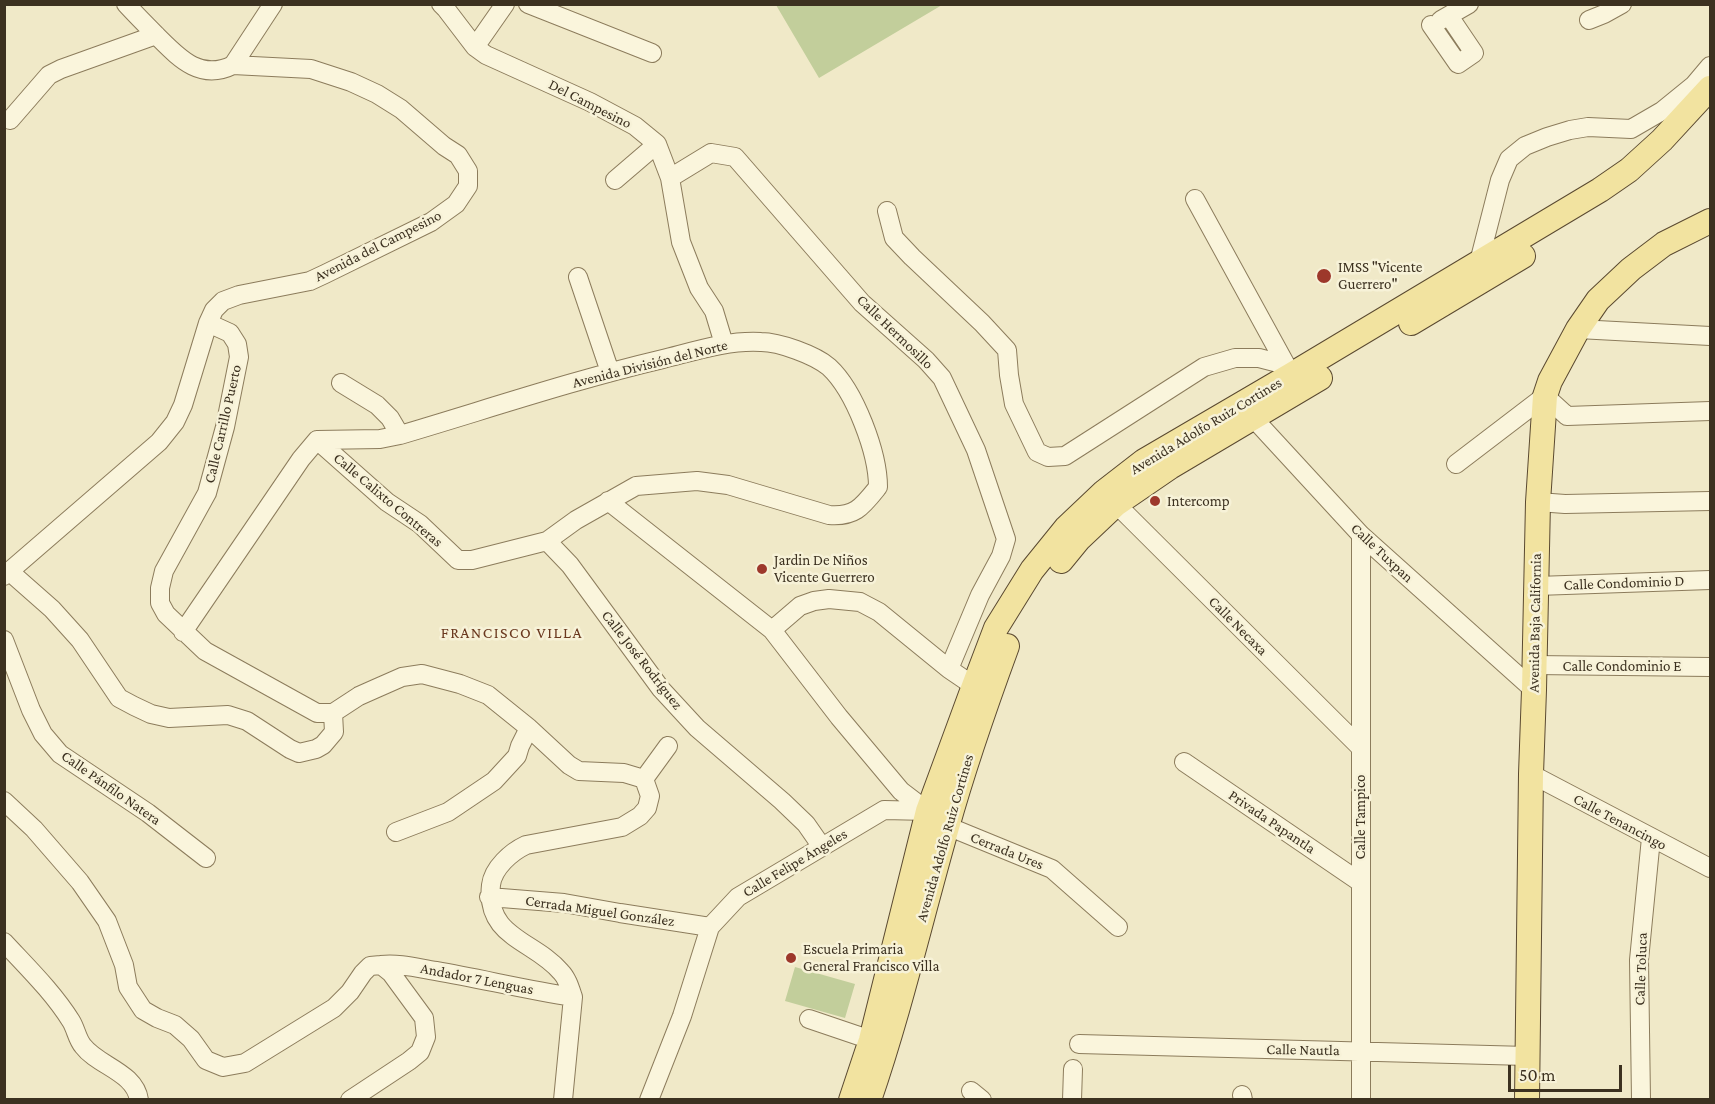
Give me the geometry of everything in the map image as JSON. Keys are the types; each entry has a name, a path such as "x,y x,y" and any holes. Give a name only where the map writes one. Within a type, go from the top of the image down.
{"main road":[{"name":"Avenida Adolfo Ruiz Cortines","path":"851,1100 871,1040 928,811 1011,635 1045,580 1079,539 1116,504 1292,377 1600,190 1629,170 1662,140 1710,88"},
{"name":"Avenida Adolfo Ruiz Cortines","path":"1292,377 1609,204 1639,182 1680,144 1710,109"},
{"name":"Avenida Baja California","path":"1529,1098 1527,1056 1531,774 1538,502 1545,396 1550,381 1578,329 1598,300 1631,269 1664,244 1710,220"},
{"name":"Avenida Adolfo Ruiz Cortines","path":"869,1100 883,1059 947,826 974,686 996,628 1032,570 1066,528 1104,492 1144,461 1247,411"}],"street":[{"path":"233,65 273,4"},
{"name":"Del Campesino","path":"441,4 475,47 486,56 590,102 635,126 657,144"},
{"path":"475,47 505,4"},
{"path":"528,4 652,53"},
{"path":"1449,16 1474,53 1458,64 1428,20 1449,16 1469,4"},
{"path":"1589,20 1622,4"},
{"name":"Avenida del Campesino","path":"7,574 159,442 176,422 208,323 214,310 223,301 238,295 310,281 431,222 456,204 468,186 468,171 458,155 377,94 351,82 310,69 233,65 214,71 195,67 181,60 134,8"},
{"path":"10,120 49,75 156,35"},
{"path":"1479,262 1500,180 1509,159 1525,146 1570,130 1588,127 1631,129 1662,111 1694,84 1710,66"},
{"path":"615,180 657,144 670,178 681,242 699,288 714,311 724,344"},
{"name":"Calle Hermosillo","path":"670,178 711,153 735,157 862,303 926,360 942,378 976,450 1006,539 1001,556 980,595 949,669"},
{"path":"1195,199 1292,377"},
{"path":"887,211 894,238 982,322 1007,350 1014,404 1037,452 1048,457 1065,456 1204,367 1235,358 1259,358 1292,377"},
{"path":"578,277 610,372"},
{"name":"Calle Carrillo Puerto","path":"183,632 166,614 160,603 160,588 164,571 207,494 225,427 239,357 237,344 230,333 208,323"},
{"path":"1578,329 1710,336"},
{"name":"Avenida División del Norte","path":"317,440 380,439 400,435 610,372 724,344 762,341 804,354 830,368 848,392 863,423 878,473 878,487 856,511 842,516 829,515 728,485 697,481 636,486 608,501"},
{"path":"341,383 377,405 390,418 400,435"},
{"path":"1456,464 1545,396 1568,416 1710,411"},
{"name":"Calle Tuxpan","path":"1247,411 1361,535 1534,690"},
{"path":"317,440 301,459 183,632 205,651 317,713 333,713 359,696 402,677 422,674 460,684 488,695 529,728 569,765 579,771 624,773 644,778"},
{"name":"Calle Calixto Contreras","path":"317,440 387,502 420,524 458,560 472,560 547,541"},
{"path":"547,541 608,501 772,630 839,717 901,791 947,826"},
{"path":"1538,502 1565,504 1710,501"},
{"name":"Calle Necaxa","path":"1116,504 1360,747"},
{"name":"Calle Tampico","path":"1361,535 1361,1100"},
{"name":"Calle José Rodríguez","path":"547,541 570,565 661,689 697,728 806,824 822,847"},
{"path":"7,574 52,609 80,640 119,698 151,714 169,718 228,715 247,721 299,753 323,745 334,732 333,713"},
{"name":"Calle Condominio D","path":"1537,586 1710,580"},
{"path":"772,630 800,606 814,601 829,599 860,602 879,612 949,669 974,686"},
{"name":"Calle Pánfilo Natera","path":"4,640 31,710 43,734 60,754 148,813 206,858"},
{"name":"Calle Condominio E","path":"1534,664 1710,666"},
{"path":"396,832 448,812 494,781 517,756 529,728"},
{"path":"644,778 669,746"},
{"name":"Privada Papantla","path":"1184,762 1360,882"},
{"name":"Calle Tenancingo","path":"1531,774 1710,868"},
{"path":"563,1100 573,997 562,972 549,960 509,933 494,917 489,897 492,877 512,852 526,845 622,827 640,816 647,808 650,796 644,778"},
{"path":"4,801 34,829 80,882 107,921 124,965 128,987 143,1010 175,1025 191,1039 206,1060 223,1067 245,1063 334,1008 370,966 381,965 391,973 424,1018 426,1037 420,1052 350,1100"},
{"name":"Calle Felipe Ángeles","path":"649,1100 682,1016 710,927 738,897 884,810 928,811"},
{"name":"Cerrada Ures","path":"947,826 1052,869 1118,927"},
{"name":"Calle Toluca","path":"1641,1100 1639,960 1651,838"},
{"name":"Cerrada Miguel González","path":"489,897 564,903 710,927"},
{"path":"4,942 42,983 71,1022 83,1047 129,1080 138,1093 139,1100"},
{"name":"Andador 7 Lenguas","path":"381,965 394,964 573,997"},
{"path":"809,1019 871,1040"},
{"name":"Calle Nautla","path":"1079,1044 1527,1056"},
{"path":"1072,1100 1073,1070"}],"green space":[{"path":"776,5 942,5 819,78"},
{"path":"795,967 855,984 845,1018 785,1001"}],"place":[{"name":"IMSS \"Vicente Guerrero\"","path":"1324,276"},
{"name":"Intercomp","path":"1155,501"},
{"name":"Jardin De Niños Vicente Guerrero","path":"762,569"},
{"name":"Escuela Primaria General Francisco Villa","path":"791,958"}],"district":[{"name":"FRANCISCO VILLA","path":"512,633"}]}
